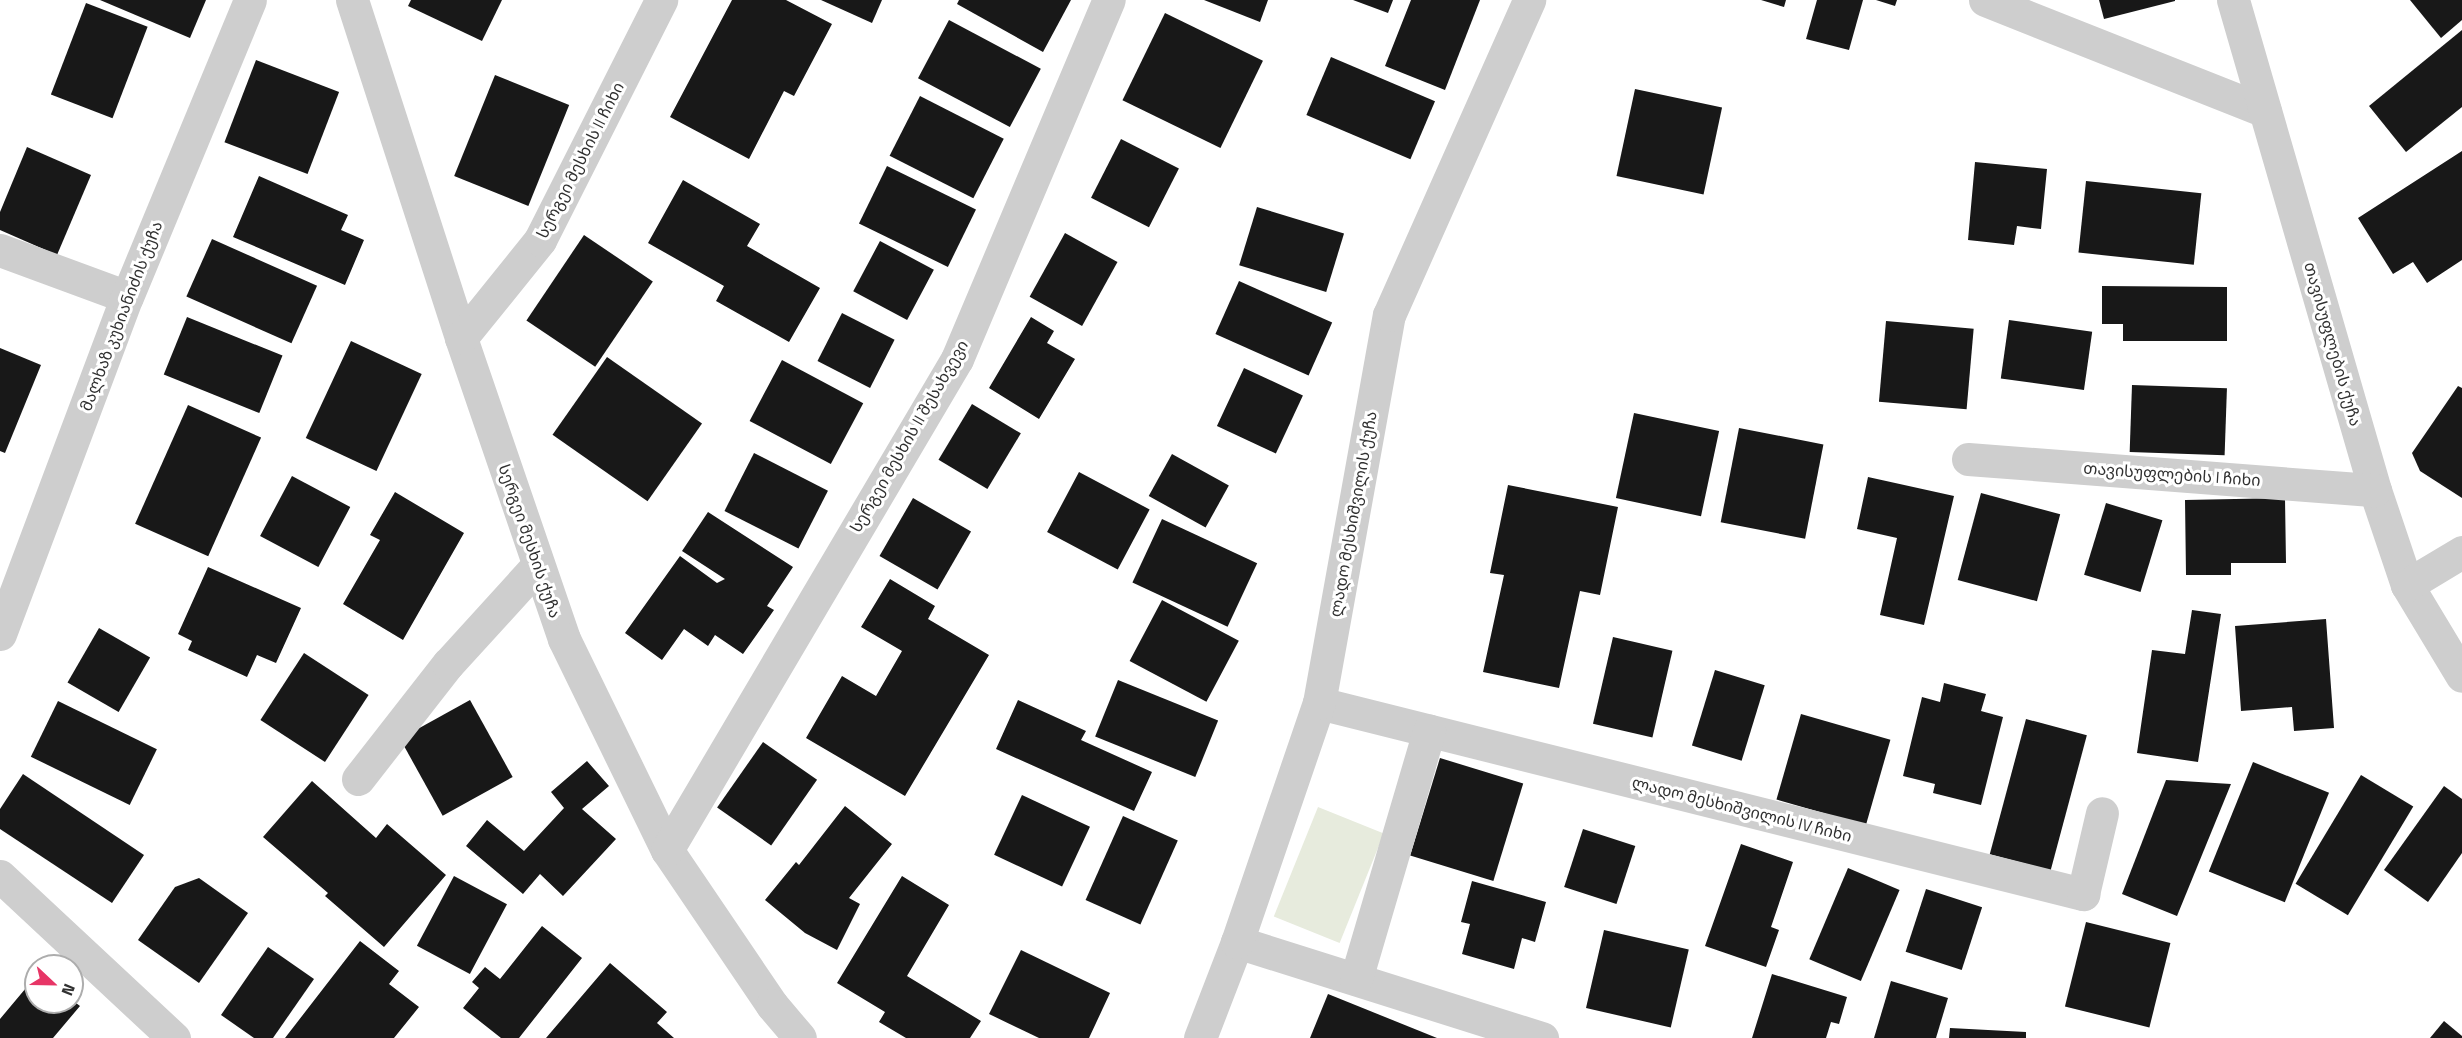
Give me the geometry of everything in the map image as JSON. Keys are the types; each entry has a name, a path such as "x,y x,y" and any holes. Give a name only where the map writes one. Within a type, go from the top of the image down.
{"street":[{"name":"მალხაზ კუხიანიძის ქუჩა","path":"0,634 127,297 250,0"},
{"name":"სერგეი მესხის ქუჩა","path":"352,0 461,338 564,639 667,850 772,1005 800,1038"},
{"name":"სერგეი მესხის II ჩიხი","path":"461,338 540,240 661,0"},
{"name":"სერგეი მესხის II შესახვევი","path":"667,850 957,359 1109,0"},
{"name":"ლადო მესხიშვილის ქუჩა","path":"1200,1038 1237,942 1319,703 1389,315 1529,0"},
{"path":"1985,0 2265,111"},
{"name":"თავისუფლების ქუჩა","path":"2233,0 2375,490 2407,585 2462,676"},
{"path":"0,250 127,297"},
{"name":"თავისუფლების I ჩიხი","path":"1968,459 2375,490"},
{"path":"2407,585 2462,552"},
{"path":"358,779 448,664 538,565"},
{"name":"ლადო მესხიშვილის IV ჩიხი","path":"1319,703 2083,894 2102,813"},
{"path":"1356,979 1429,731"},
{"path":"0,876 174,1038"},
{"path":"1237,942 1542,1038"}],"shaded area":[{"path":"1318,807 1384,834 1340,943 1274,916"}],"building":[{"path":"100,0 206,0 190,38"},
{"path":"411,0 502,0 482,41 408,6"},
{"path":"732,0 786,0 832,24 794,96 784,91 749,159 670,117"},
{"path":"821,0 882,0 872,23"},
{"path":"959,0 1071,0 1043,52 957,4"},
{"path":"1204,0 1268,0 1260,22"},
{"path":"1353,0 1393,0 1388,13"},
{"path":"1411,0 1480,0 1445,90 1385,66"},
{"path":"1761,0 1786,0 1784,7"},
{"path":"1817,0 1863,0 1849,50 1806,39"},
{"path":"1876,0 1897,0 1895,6"},
{"path":"2099,0 2175,0 2175,1 2104,19"},
{"path":"2410,0 2462,0 2462,20 2441,38"},
{"path":"86,3 148,27 112,118 51,94"},
{"path":"1165,13 1263,61 1220,148 1122,100"},
{"path":"949,20 1041,69 1010,127 918,78"},
{"path":"2462,30 2462,107 2406,152 2369,106"},
{"path":"1331,57 1435,101 1410,159 1306,115"},
{"path":"256,60 339,92 308,174 224,142"},
{"path":"495,75 569,105 528,206 454,176"},
{"path":"1635,89 1722,108 1704,195 1616,176"},
{"path":"920,96 1004,139 973,198 890,156"},
{"path":"1121,139 1179,169 1149,227 1091,198"},
{"path":"27,147 91,175 57,255 0,230 0,212"},
{"path":"2462,151 2462,260 2427,283 2413,262 2393,274 2358,218"},
{"path":"1975,162 2047,169 2041,229 2017,226 2014,245 1968,240"},
{"path":"887,166 976,209 948,267 859,224"},
{"path":"259,176 348,215 341,230 364,240 345,285 233,237"},
{"path":"683,180 760,224 747,246 820,288 789,342 716,301 724,286 648,243"},
{"path":"2086,181 2201,193 2194,265 2078,253"},
{"path":"1257,207 1344,234 1326,292 1239,265"},
{"path":"1065,233 1117,262 1082,326 1030,297"},
{"path":"584,235 653,281 595,367 526,320"},
{"path":"212,239 317,286 291,343 186,297"},
{"path":"880,241 934,270 907,320 853,291"},
{"path":"1239,281 1332,322 1309,375 1215,334"},
{"path":"2102,286 2227,287 2227,341 2123,341 2123,324 2102,324"},
{"path":"842,313 895,340 870,388 817,361"},
{"path":"187,317 282,356 259,413 164,374"},
{"path":"1031,317 1054,331 1047,343 1075,359 1039,419 989,388"},
{"path":"2009,320 2092,332 2084,390 2001,378"},
{"path":"1886,321 1974,329 1967,409 1879,402"},
{"path":"351,341 422,374 376,471 306,438"},
{"path":"0,348 41,365 5,453 0,451"},
{"path":"607,357 702,424 648,501 553,435"},
{"path":"782,360 863,403 831,464 750,421"},
{"path":"1244,368 1303,395 1276,453 1217,426"},
{"path":"2132,385 2227,388 2225,455 2130,452"},
{"path":"2458,386 2462,388 2462,498 2420,471 2412,453"},
{"path":"972,404 1021,433 987,489 939,460"},
{"path":"188,405 261,438 208,556 135,524"},
{"path":"1634,413 1719,431 1701,516 1616,498"},
{"path":"1739,428 1823,444 1805,539 1721,522"},
{"path":"754,453 828,491 798,549 724,511"},
{"path":"1172,454 1229,486 1206,527 1149,496"},
{"path":"1079,472 1150,510 1118,570 1047,532"},
{"path":"292,476 350,507 318,567 260,536"},
{"path":"1868,477 1954,496 1924,625 1880,615 1897,538 1857,529"},
{"path":"1508,485 1618,507 1600,595 1580,591 1559,688 1483,672 1504,575 1490,573"},
{"path":"395,492 464,533 403,640 343,604 380,540 370,535"},
{"path":"1981,493 2060,514 2037,601 1958,580"},
{"path":"913,498 971,532 938,590 880,556"},
{"path":"2285,498 2286,563 2231,563 2231,575 2186,575 2185,500"},
{"path":"2106,503 2162,520 2140,592 2084,575"},
{"path":"708,512 793,567 767,606 774,610 743,654 715,635 708,646 684,629 662,660 625,633 680,556 717,583 725,579 682,551"},
{"path":"1162,519 1257,563 1228,627 1132,582"},
{"path":"208,567 301,608 276,663 257,655 247,677 188,650 192,641 178,634"},
{"path":"890,579 935,606 928,619 989,655 905,796 806,738 842,676 876,696 902,651 861,627"},
{"path":"1162,600 1239,641 1206,702 1130,661"},
{"path":"2192,610 2221,614 2198,762 2137,753 2152,650 2185,654"},
{"path":"2326,619 2334,728 2294,731 2292,707 2241,711 2235,626"},
{"path":"99,628 150,658 119,712 68,683"},
{"path":"1613,637 1672,651 1652,737 1593,724"},
{"path":"304,653 369,695 325,762 260,720"},
{"path":"1715,670 1765,685 1742,761 1692,746"},
{"path":"1118,680 1218,720 1195,777 1095,737"},
{"path":"1944,683 1986,694 1981,711 2003,717 1981,805 1933,793 1935,784 1903,776 1922,697 1940,702"},
{"path":"470,700 513,777 443,816 400,739"},
{"path":"1018,700 1086,731 1081,740 1152,772 1134,811 996,749"},
{"path":"58,701 157,749 130,805 31,757"},
{"path":"1801,714 1890,740 1866,825 1776,800"},
{"path":"2026,719 2087,735 2051,871 1990,854"},
{"path":"763,742 817,780 771,845 717,808"},
{"path":"1440,758 1523,783 1493,881 1410,856"},
{"path":"587,761 609,786 582,809 616,839 563,896 540,874 523,894 466,846 487,820 524,851 564,808 551,792"},
{"path":"2253,762 2329,793 2285,902 2209,871"},
{"path":"23,774 144,855 112,903 0,829 0,809"},
{"path":"2361,775 2413,806 2348,915 2296,884"},
{"path":"2166,780 2231,784 2177,916 2122,894"},
{"path":"312,781 376,838 387,824 446,875 384,947 325,896 328,893 263,837"},
{"path":"2444,786 2462,799 2462,853 2428,902 2384,870"},
{"path":"1022,795 1090,827 1062,887 994,855"},
{"path":"845,806 892,844 849,898 860,904 837,950 805,933 765,900 796,862 799,865"},
{"path":"1123,816 1178,840 1140,924 1086,900"},
{"path":"1583,829 1635,846 1616,904 1564,887"},
{"path":"1741,844 1793,862 1771,927 1779,930 1766,967 1705,946"},
{"path":"1848,868 1900,890 1861,981 1809,959"},
{"path":"454,876 507,904 470,974 417,946"},
{"path":"902,876 949,905 907,976 981,1021 970,1038 906,1038 879,1022 885,1012 837,983"},
{"path":"199,878 248,913 199,983 138,940 175,887"},
{"path":"1472,881 1546,902 1535,942 1522,938 1514,969 1462,954 1470,924 1461,922"},
{"path":"1926,889 1982,907 1962,970 1906,952"},
{"path":"2086,922 2170,943 2149,1027 2065,1006"},
{"path":"542,926 582,958 519,1038 501,1038 463,1008 479,988 472,982 485,967 500,979"},
{"path":"1604,930 1689,950 1671,1028 1586,1008"},
{"path":"360,941 399,971 389,984 419,1007 394,1038 285,1038"},
{"path":"268,947 314,979 273,1038 254,1038 221,1015"},
{"path":"1021,950 1110,993 1089,1038 1039,1038 989,1014"},
{"path":"610,963 667,1012 657,1023 674,1038 546,1038"},
{"path":"1772,974 1847,997 1839,1024 1831,1022 1826,1038 1752,1038"},
{"path":"1891,981 1948,998 1936,1038 1874,1038"},
{"path":"24,990 24,1014 73,1014 53,1038 0,1038 0,1019"},
{"path":"1328,994 1437,1038 1310,1038"},
{"path":"2444,1021 2462,1036 2462,1038 2430,1038"},
{"path":"1950,1028 2026,1032 2026,1038 1949,1038"}]}
